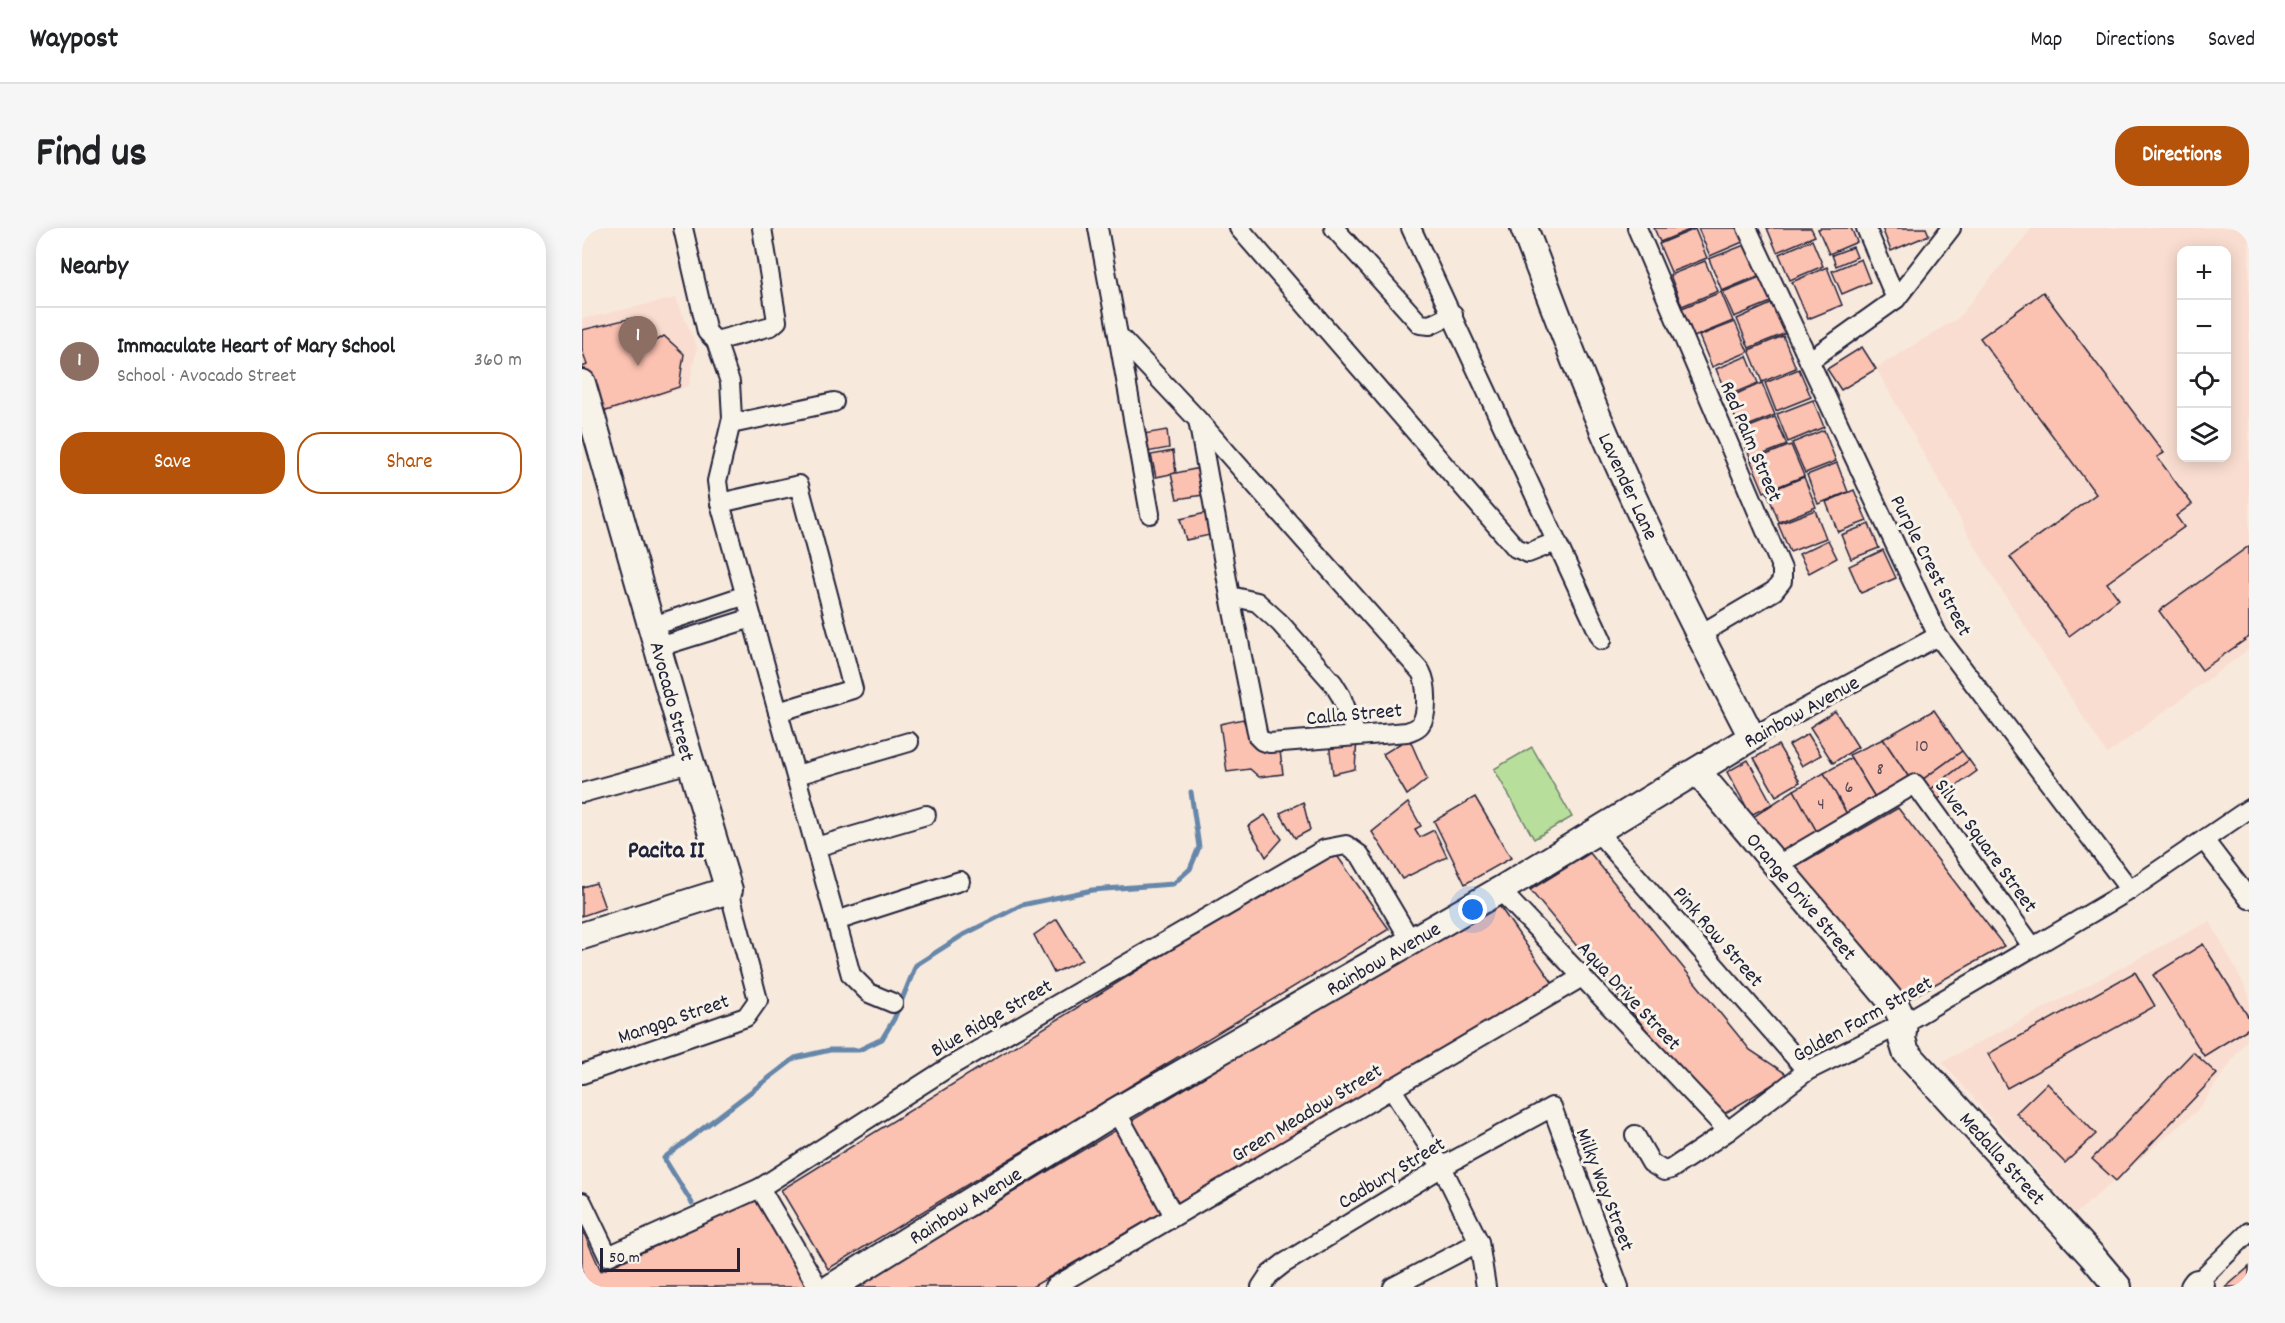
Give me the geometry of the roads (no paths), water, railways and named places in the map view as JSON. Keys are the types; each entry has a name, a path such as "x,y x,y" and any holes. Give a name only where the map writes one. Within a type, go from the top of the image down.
{"street":[{"path":"683,228 707,332 716,341 730,382 731,424 717,481 720,503 851,975 868,993 893,1003"},
{"path":"716,341 771,326 777,321 762,228"},
{"path":"1098,228 1150,514"},
{"path":"1239,228 1516,548 1528,553 1556,542"},
{"path":"1334,228 1420,324 1430,325 1453,314"},
{"path":"1411,228 1453,314 1602,639"},
{"name":"Lavender Lane","path":"1524,228 1597,415 1699,635 1752,736"},
{"name":"Red Palm Street","path":"1637,228 1782,569 1782,581 1774,591 1699,635"},
{"name":"Purple Crest Street","path":"1748,228 1938,636 2130,890"},
{"path":"1866,228 1896,299"},
{"path":"1809,361 1896,299 1951,228"},
{"name":"Calla Street","path":"1118,335 1198,420 1421,672 1426,681 1423,721 1417,729 1407,732 1270,743 1262,741 1257,731 1230,596 1198,420"},
{"name":"Avocado Street","path":"582,383 759,1000 746,1017"},
{"path":"731,424 834,402"},
{"path":"720,503 799,485 853,689 778,712"},
{"path":"656,636 746,595"},
{"path":"1230,596 1257,602 1268,610 1304,648 1327,674 1341,696 1356,735"},
{"path":"656,636 752,618"},
{"name":"Rainbow Avenue","path":"832,1287 1116,1111 1500,890 1752,736 1938,636"},
{"path":"797,775 909,742"},
{"path":"584,787 690,763"},
{"name":"Orange Drive Street","path":"1697,771 1897,1008 1904,1023"},
{"name":"Silver Square Street","path":"1776,866 1915,784 2032,946"},
{"name":"Golden Farm Street","path":"1635,1135 1651,1163 1664,1171 1671,1169 1728,1131 1807,1071 1904,1023 2130,890 2249,809"},
{"path":"816,847 926,815"},
{"name":"Pink Row Street","path":"1596,830 1807,1071"},
{"path":"2204,840 2249,899"},
{"name":"Blue Ridge Street","path":"582,1202 608,1256 760,1188 949,1067 1325,849 1346,845 1360,855 1411,941"},
{"path":"836,921 960,881"},
{"path":"582,936 729,890"},
{"name":"Aqua Drive Street","path":"1500,890 1728,1131"},
{"name":"Green Meadow Street","path":"1054,1287 1582,977"},
{"name":"Mangga Street","path":"582,1074 746,1017"},
{"name":"Medalla Street","path":"1904,1023 1902,1040 1906,1052 2118,1287"},
{"path":"1391,1088 1442,1167 1479,1242 1486,1287"},
{"name":"Cadbury Street","path":"1261,1287 1269,1275 1283,1264 1442,1167 1552,1107"},
{"name":"Milky Way Street","path":"1552,1107 1619,1287"},
{"path":"1116,1111 1174,1216"},
{"path":"760,1188 818,1287"},
{"path":"2197,1286 2249,1232"},
{"path":"1393,1287 1479,1242"}],"waterway":[{"path":"692,1203 664,1158 795,1058 830,1050 859,1050 882,1039 894,1019 916,965 963,935 1022,905 1092,890 1173,884 1190,869 1199,847 1191,792"}],"place":[{"name":"Immaculate Heart of Mary School","path":"638,366"}],"district":[{"name":"Pacita II","path":"666,849"}]}
